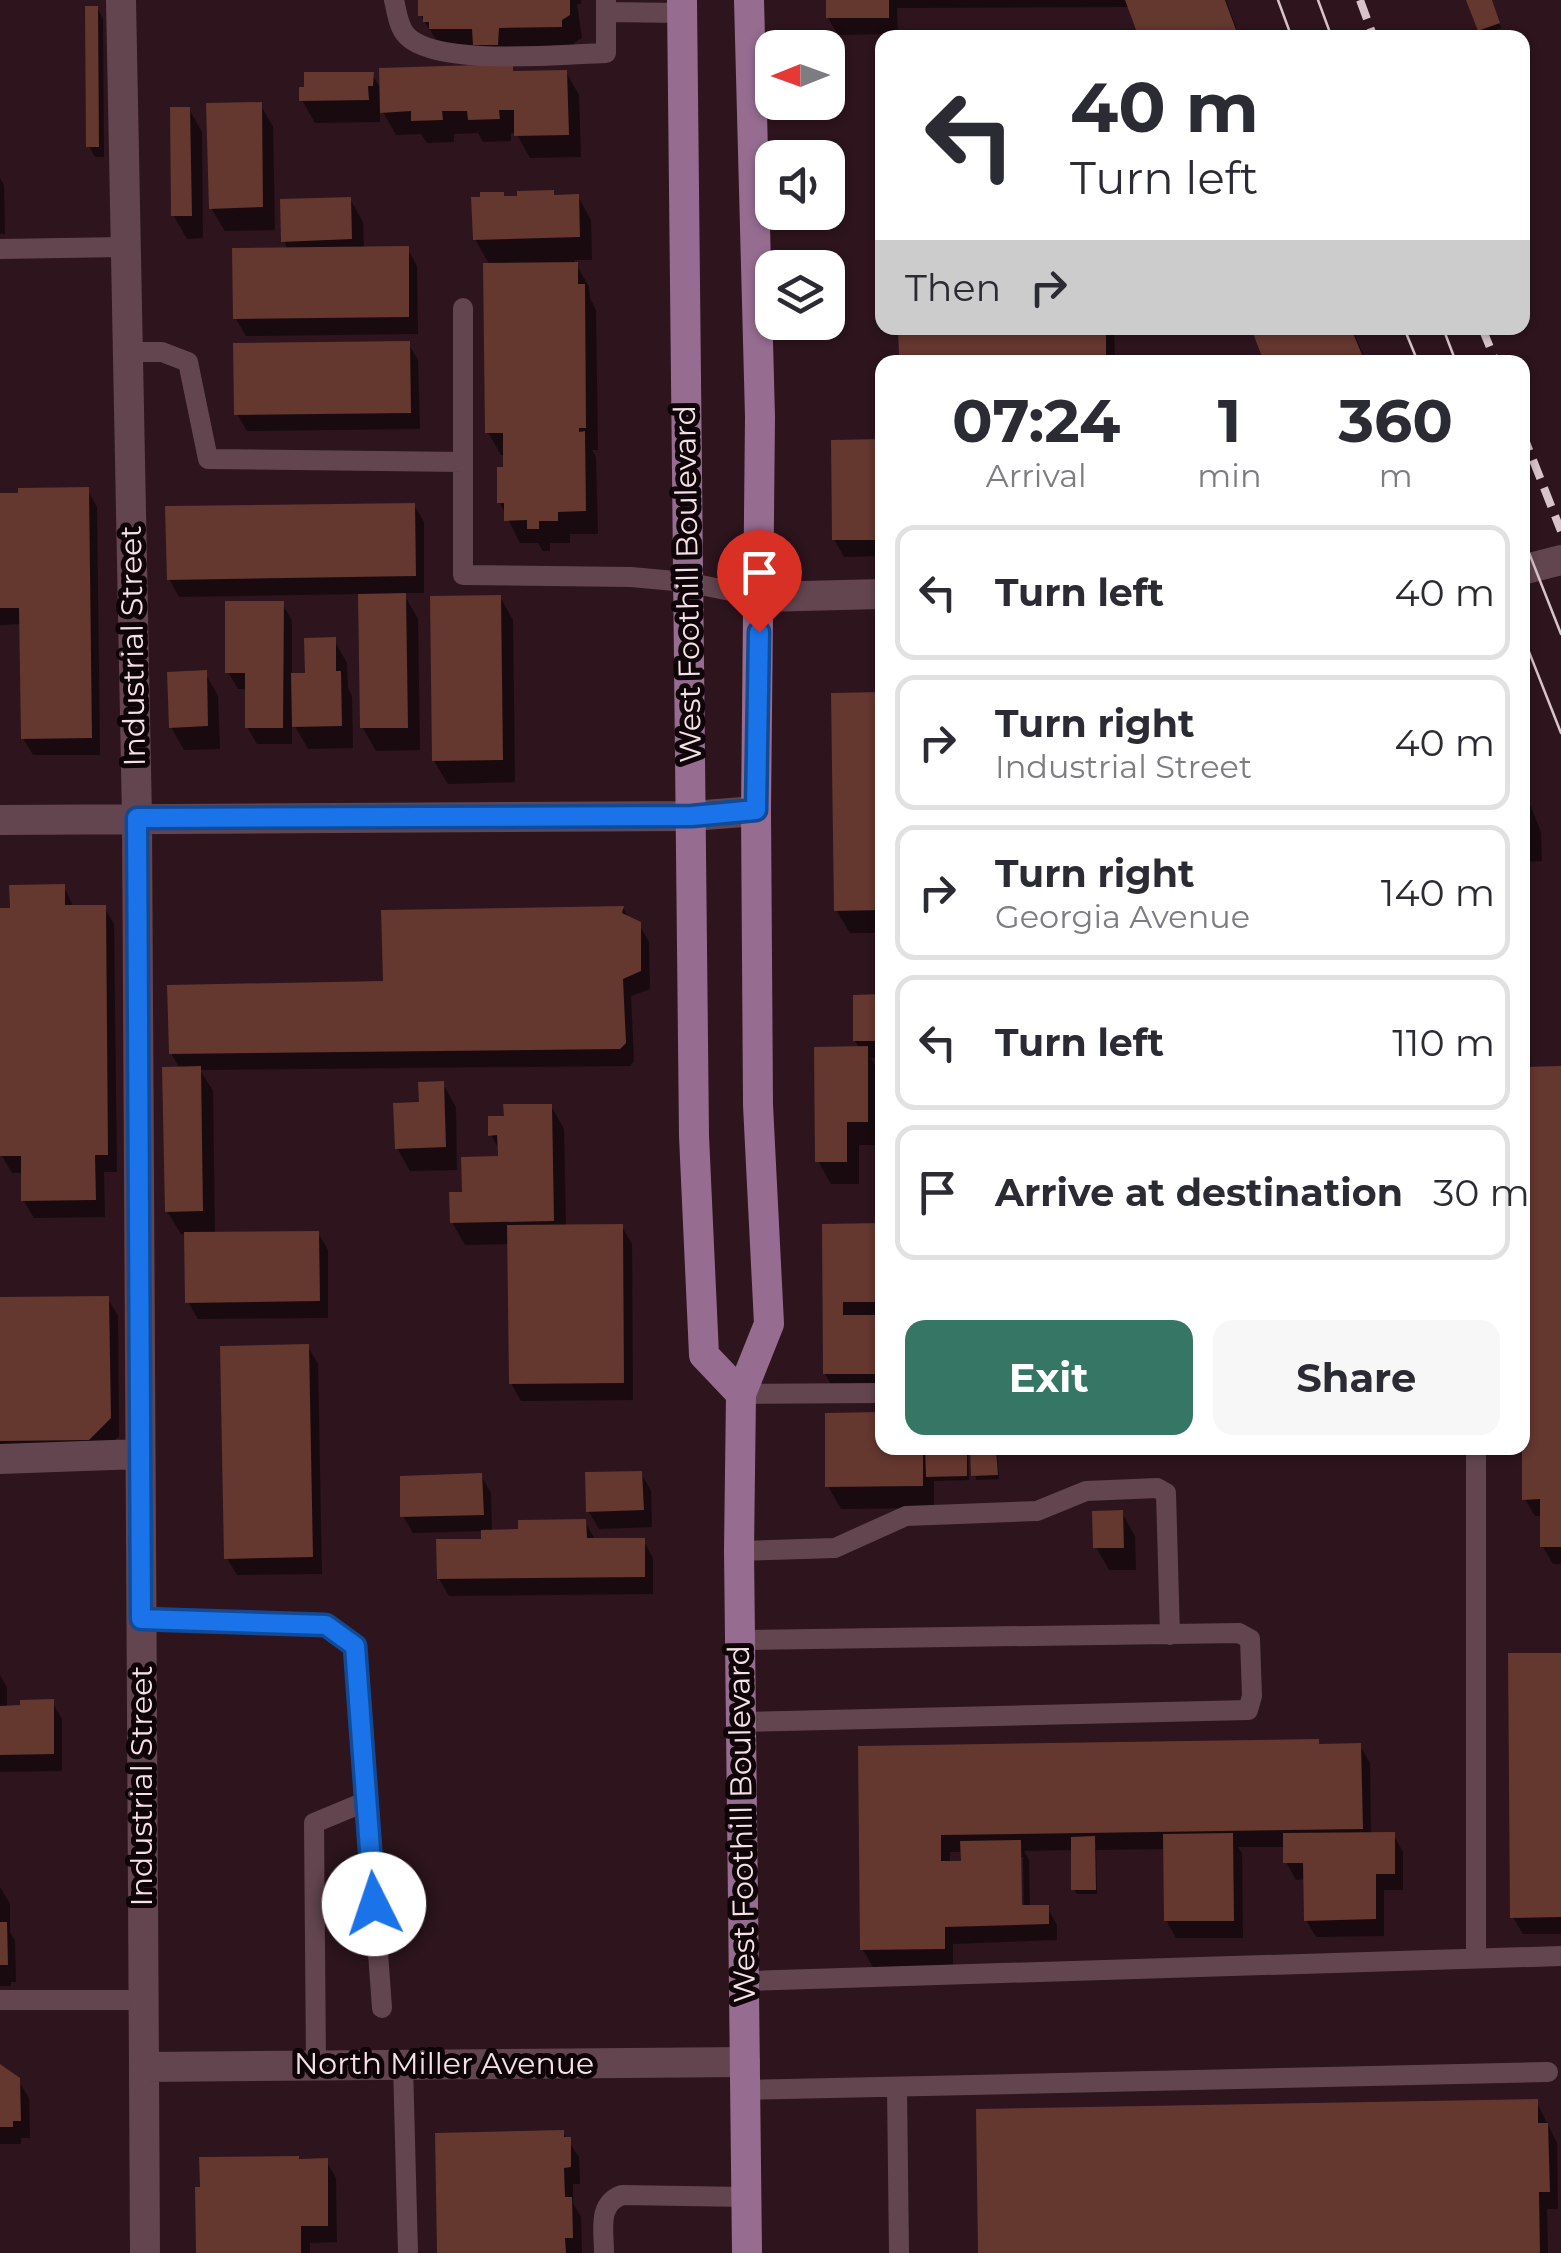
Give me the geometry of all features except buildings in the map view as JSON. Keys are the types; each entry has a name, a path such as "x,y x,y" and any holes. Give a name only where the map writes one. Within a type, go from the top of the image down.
{"main road":[{"name":"West Foothill Boulevard","path":"747,2253 739,1550 741,1394 769,1324 758,1105 760,417 749,0"},
{"name":"West Foothill Boulevard","path":"682,7 694,1136 704,1354 741,1394"}],"street":[{"name":"Industrial Street","path":"121,0 137,818 145,2253"},
{"path":"1530,568 1561,560"},
{"path":"760,597 875,594"},
{"path":"0,820 692,816 756,810"},
{"path":"0,1459 140,1454"},
{"name":"North Miller Avenue","path":"144,2067 403,2065 745,2076"}],"lane":[{"path":"394,0 400,26 408,38 447,55 606,53 606,6 682,7"},
{"path":"0,249 124,246"},
{"path":"462,308 463,575 631,577 686,582 760,597"},
{"path":"126,352 162,352 188,362 208,459 463,462"},
{"path":"741,1394 875,1392"},
{"path":"1476,1455 1476,1958"},
{"path":"739,1550 835,1548 906,1516 1036,1511 1086,1491 1157,1488 1166,1493 1170,1635"},
{"path":"141,1619 326,1625 355,1646 382,2008"},
{"path":"740,1640 1246,1634 1250,1639 1252,1696 1248,1710 741,1722"},
{"path":"316,2065 314,1823 367,1801"},
{"path":"744,1981 1561,1956"},
{"path":"0,2000 144,2000"},
{"path":"403,2065 408,2253"},
{"path":"745,2076 897,2087 1548,2072"},
{"path":"897,2087 899,2253"},
{"path":"604,2253 604,2209 610,2199 622,2195 746,2197"}],"tram line":[{"path":"1278,0 1289,30"},
{"path":"1318,0 1329,30"},
{"path":"1407,335 1415,355"},
{"path":"1446,335 1453,355"},
{"path":"1530,555 1561,634"},
{"path":"1530,654 1561,733"}],"railway":[{"path":"1360,0 1371,30"},
{"path":"1485,335 1493,355"},
{"path":"1530,452 1561,531"}],"route":[{"path":"374,1904 355,1646 326,1625 141,1619 137,818 692,816 756,810 759,632"}]}
